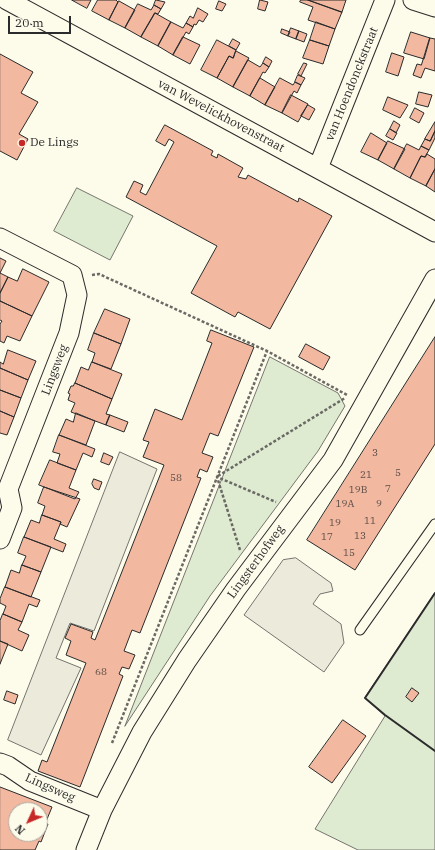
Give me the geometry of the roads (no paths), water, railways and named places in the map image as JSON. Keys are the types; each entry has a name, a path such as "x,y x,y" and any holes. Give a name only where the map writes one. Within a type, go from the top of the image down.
{"street":[{"name":"van Wevelickhovenstraat","path":"7,0 435,232"},
{"name":"van Hoendonckstraat","path":"318,168 385,0"},
{"path":"413,0 435,7"},
{"name":"Lingsweg","path":"0,238 72,275 77,295 69,334 8,490 12,508 0,539"},
{"name":"Lingsterhofweg","path":"86,850 102,810 142,732 188,660 247,574 333,460 435,279"},
{"name":"Lingsweg","path":"0,763 8,766 30,781 102,810"}],"lane":[{"path":"360,630 435,524"}],"place":[{"name":"De Lings","path":"22,143"}]}
